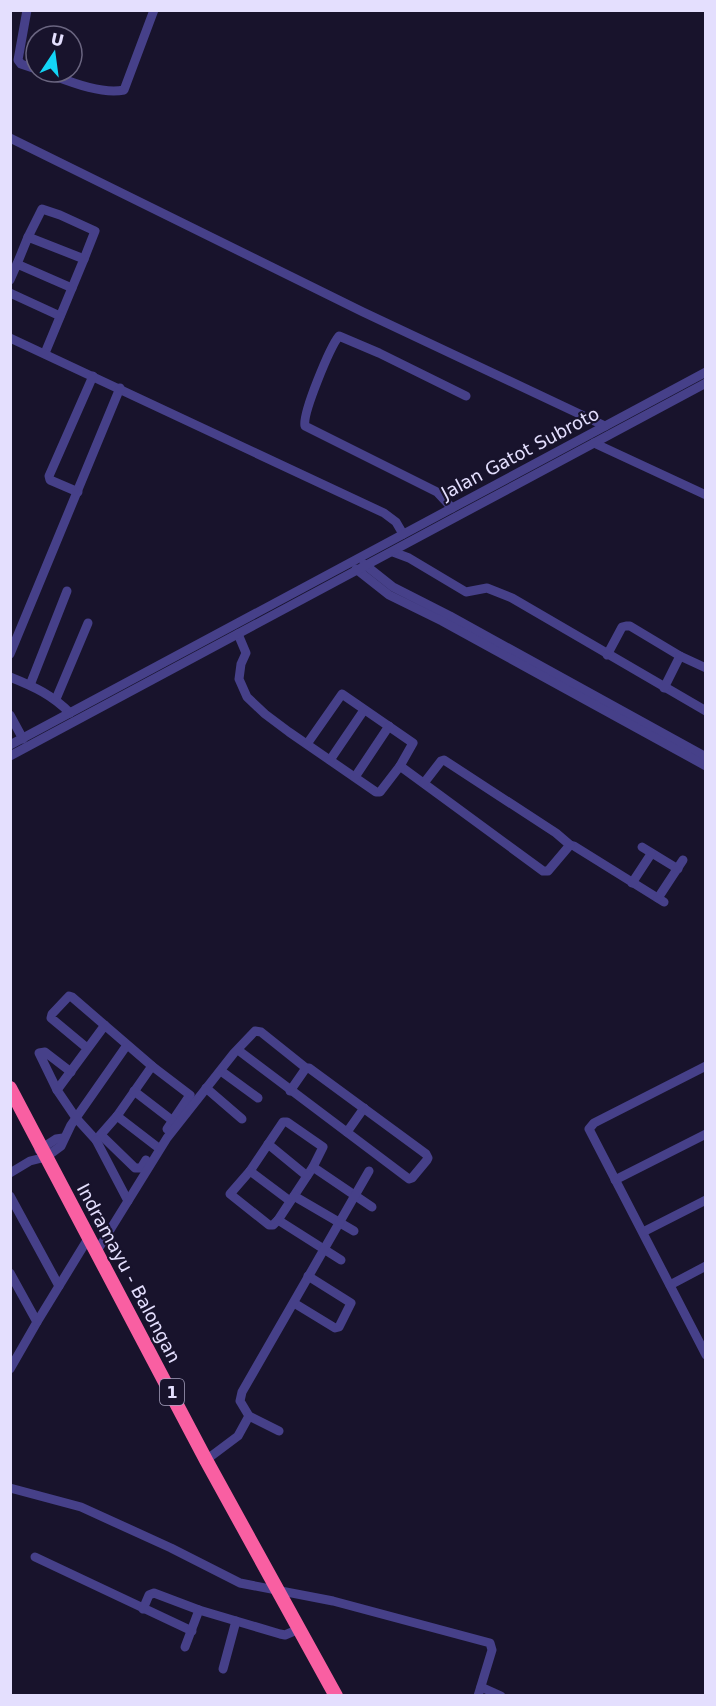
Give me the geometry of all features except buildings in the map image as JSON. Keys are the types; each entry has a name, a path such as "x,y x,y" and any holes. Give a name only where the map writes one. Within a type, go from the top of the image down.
{"highway":[{"name":"Indramayu - Balongan","path":"10,1088 277,1590 292,1632 336,1695"}],"street":[{"path":"77,84 124,90 154,10"},
{"path":"24,27 18,60 24,65"},
{"path":"10,138 602,427"},
{"path":"10,280 42,209 95,231 45,353"},
{"path":"28,237 84,259"},
{"path":"17,264 72,288"},
{"path":"10,293 60,316"},
{"path":"452,508 437,492 327,438 305,426 304,421 308,406 339,336 466,396"},
{"path":"10,338 384,513 396,522 403,534"},
{"name":"Jalan Gatot Subroto","path":"10,756 354,560 705,372"},
{"path":"78,492 50,480 49,476 93,376"},
{"name":"Jalan Gatot Subroto","path":"129,687 239,636 705,383"},
{"path":"10,654 120,388"},
{"path":"595,443 705,495"},
{"path":"393,552 409,558 466,592 487,588 512,598 705,711"},
{"path":"354,560 389,595 442,621 705,766"},
{"path":"362,569 450,615 705,757"},
{"path":"30,685 67,591"},
{"path":"56,699 88,623"},
{"path":"607,655 622,627 627,626 705,668"},
{"path":"239,636 246,649 239,670 239,679 247,697 265,714 307,744 378,793 400,766 413,743 340,694 307,744"},
{"path":"664,688 680,656"},
{"path":"10,677 56,699 70,713"},
{"name":"Jalan Gatot Subroto","path":"10,745 70,713 116,694"},
{"path":"330,760 364,710"},
{"path":"11,718 23,739"},
{"path":"355,777 389,726"},
{"path":"424,783 444,760 556,833 570,845 576,846 661,900 680,865 651,854 642,847"},
{"path":"400,766 543,871 552,868 570,845"},
{"path":"632,883 651,854"},
{"path":"70,1072 45,1052 39,1053 57,1090 76,1118 137,1169 141,1168 190,1094 152,1066 70,996 67,996 52,1014 52,1019 87,1048"},
{"path":"57,1090 105,1025"},
{"path":"97,1251 167,1138 206,1088 238,1050 254,1032 258,1031 364,1108 426,1154 427,1160 409,1179 238,1050"},
{"path":"10,1173 61,1146 63,1138 76,1118 127,1045"},
{"path":"99,1137 117,1116 152,1066"},
{"path":"705,1066 591,1125 589,1131 705,1355"},
{"path":"290,1091 306,1068"},
{"path":"221,1071 258,1098"},
{"path":"206,1088 242,1119"},
{"path":"134,1091 173,1121"},
{"path":"348,1132 364,1108"},
{"path":"117,1116 156,1146"},
{"path":"284,1122 287,1122 323,1147 313,1167 273,1225 269,1225 231,1195 268,1144 284,1122"},
{"path":"615,1180 705,1134"},
{"path":"99,1137 128,1201"},
{"path":"268,1144 307,1176"},
{"path":"313,1167 372,1207"},
{"path":"250,1171 292,1199 354,1231"},
{"path":"279,1431 249,1416 240,1401 242,1392 369,1171"},
{"path":"10,1196 59,1286"},
{"path":"643,1232 705,1200"},
{"path":"10,1218 20,1213"},
{"path":"278,1220 341,1260"},
{"path":"10,1369 89,1237"},
{"path":"670,1285 705,1266"},
{"path":"10,1273 37,1322"},
{"path":"294,1303 335,1328 339,1327 351,1305 350,1301 308,1276"},
{"path":"696,1337 705,1332"},
{"path":"10,1347 16,1358"},
{"path":"206,1460 238,1436 249,1416"},
{"path":"10,1488 81,1507 171,1548 240,1583 333,1601 490,1643 492,1650 480,1691 501,1695"},
{"path":"35,1557 143,1610 192,1631"},
{"path":"143,1610 149,1595 154,1593 236,1621 292,1632"},
{"path":"186,1647 199,1610"},
{"path":"223,1669 236,1621"}]}
